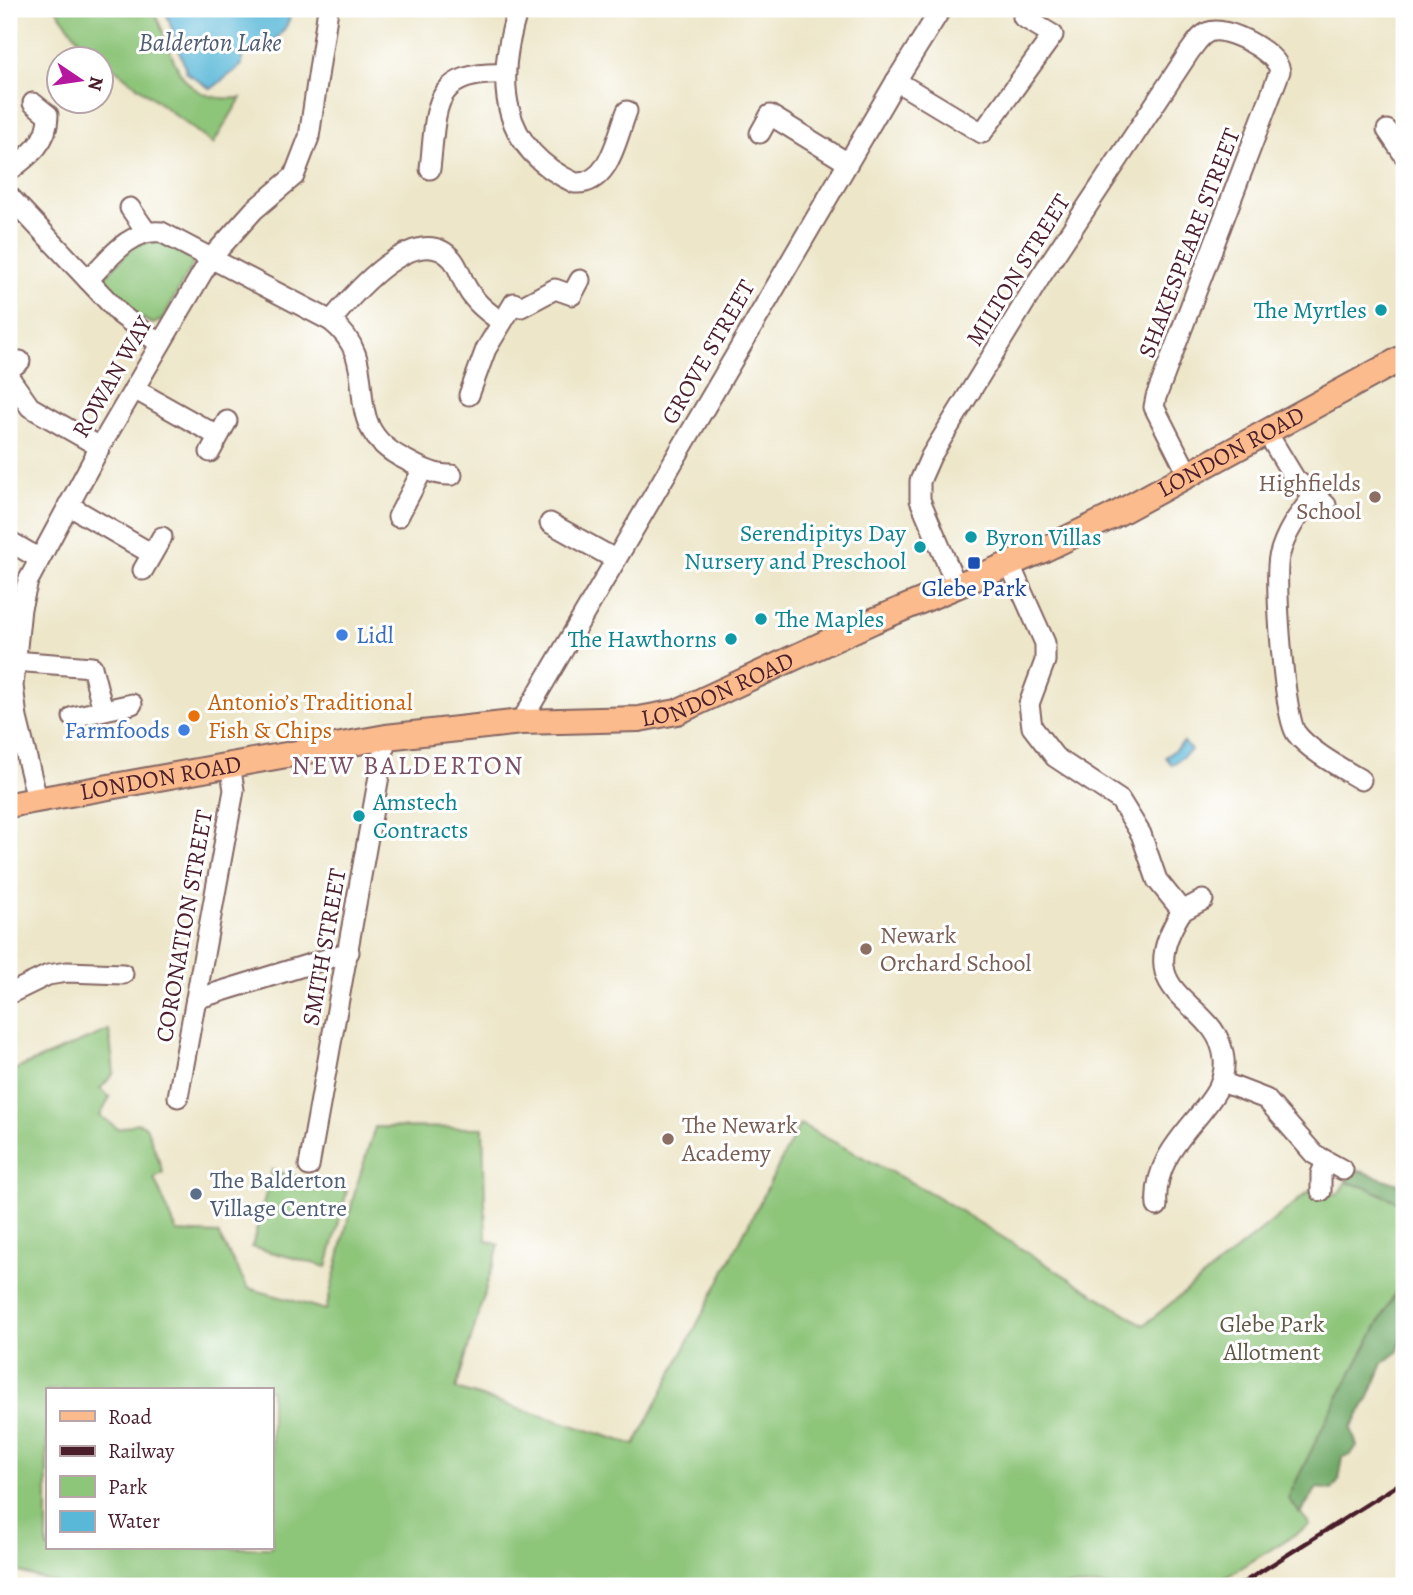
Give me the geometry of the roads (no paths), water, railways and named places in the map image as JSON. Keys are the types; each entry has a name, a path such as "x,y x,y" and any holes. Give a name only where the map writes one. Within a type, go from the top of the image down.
{"main road":[{"name":"LONDON ROAD","path":"9,805 386,737 521,722 639,719 677,712 873,621 1010,565 1111,517 1404,357"}],"street":[{"name":"ROWAN WAY","path":"37,799 13,719 14,661 24,594 38,558 211,258 254,210 294,176 303,159 309,137 328,9"},
{"path":"518,9 505,74 511,115 527,150 568,180 582,183 602,171 617,120"},
{"name":"GROVE STREET","path":"521,722 896,80 941,9"},
{"path":"896,80 978,141 1053,35 1023,17"},
{"name":"MILTON STREET","path":"957,587 920,500 920,481 931,456 1041,276 1189,51 1210,31 1220,31 1246,41"},
{"name":"SHAKESPEARE STREET","path":"1188,474 1154,407 1175,342 1278,82 1279,62 1271,53 1246,41"},
{"path":"427,161 437,111 449,88 468,75 505,74"},
{"path":"9,171 41,143 48,128 41,109 46,109"},
{"path":"760,132 770,115 848,163"},
{"path":"1387,130 1404,156"},
{"path":"9,196 121,315 160,344"},
{"path":"130,208 146,230"},
{"path":"88,279 131,239 146,230 161,232 331,321 349,340 359,360 362,407 371,432 383,448 423,468 452,475"},
{"path":"331,321 389,265 412,249 428,245 452,258 473,298 501,322"},
{"path":"469,395 486,349 514,303 521,307 555,289 572,295 580,281"},
{"path":"9,377 30,407 100,447"},
{"path":"134,389 218,436"},
{"path":"1266,431 1288,469 1320,501 1292,525 1283,544 1277,572 1289,709 1296,733 1361,780"},
{"path":"398,517 423,468"},
{"path":"68,505 152,554"},
{"path":"550,523 615,559"},
{"path":"9,541 38,558"},
{"path":"1010,565 1045,643 1045,661 1029,704 1032,727 1055,757 1120,800 1141,834 1157,880 1182,911"},
{"path":"14,661 92,667 103,710"},
{"path":"73,717 132,704"},
{"name":"SMITH STREET","path":"309,1166 386,737"},
{"name":"CORONATION STREET","path":"178,1097 234,790 230,764"},
{"path":"1157,1206 1159,1175 1170,1150 1222,1082 1224,1059 1218,1040 1172,987 1166,973 1164,948 1167,936 1182,911 1203,900"},
{"path":"196,999 349,952"},
{"path":"9,994 48,975 67,972 123,974"},
{"path":"1222,1082 1251,1091 1271,1103 1303,1143 1334,1166 1321,1174 1321,1191"}],"water":[{"name":"Balderton Lake","path":"165,9 284,9 290,17 276,38 268,45 244,53 242,65 211,89 187,73"},
{"path":"1184,742 1191,750 1172,765 1166,757"}],"railway":[{"path":"1238,1586 1404,1481"}],"place":[{"name":"The Myrtles","path":"1381,310"},
{"name":"Highfields School","path":"1375,497"},
{"name":"Byron Villas","path":"971,537"},
{"name":"Serendipitys Day Nursery and Preschool","path":"920,547"},
{"name":"Glebe Park","path":"974,563"},
{"name":"The Maples","path":"761,619"},
{"name":"Lidl","path":"342,635"},
{"name":"The Hawthorns","path":"731,639"},
{"name":"Antonio’s Traditional Fish & Chips","path":"194,716"},
{"name":"Farmfoods","path":"184,730"},
{"name":"Amstech Contracts","path":"359,816"},
{"name":"Newark Orchard School","path":"866,949"},
{"name":"The Newark Academy","path":"668,1139"},
{"name":"The Balderton Village Centre","path":"196,1194"}],"district":[{"name":"NEW BALDERTON","path":"408,765"}],"park label":[{"name":"Glebe Park Allotment","path":"1272,1338"}]}
